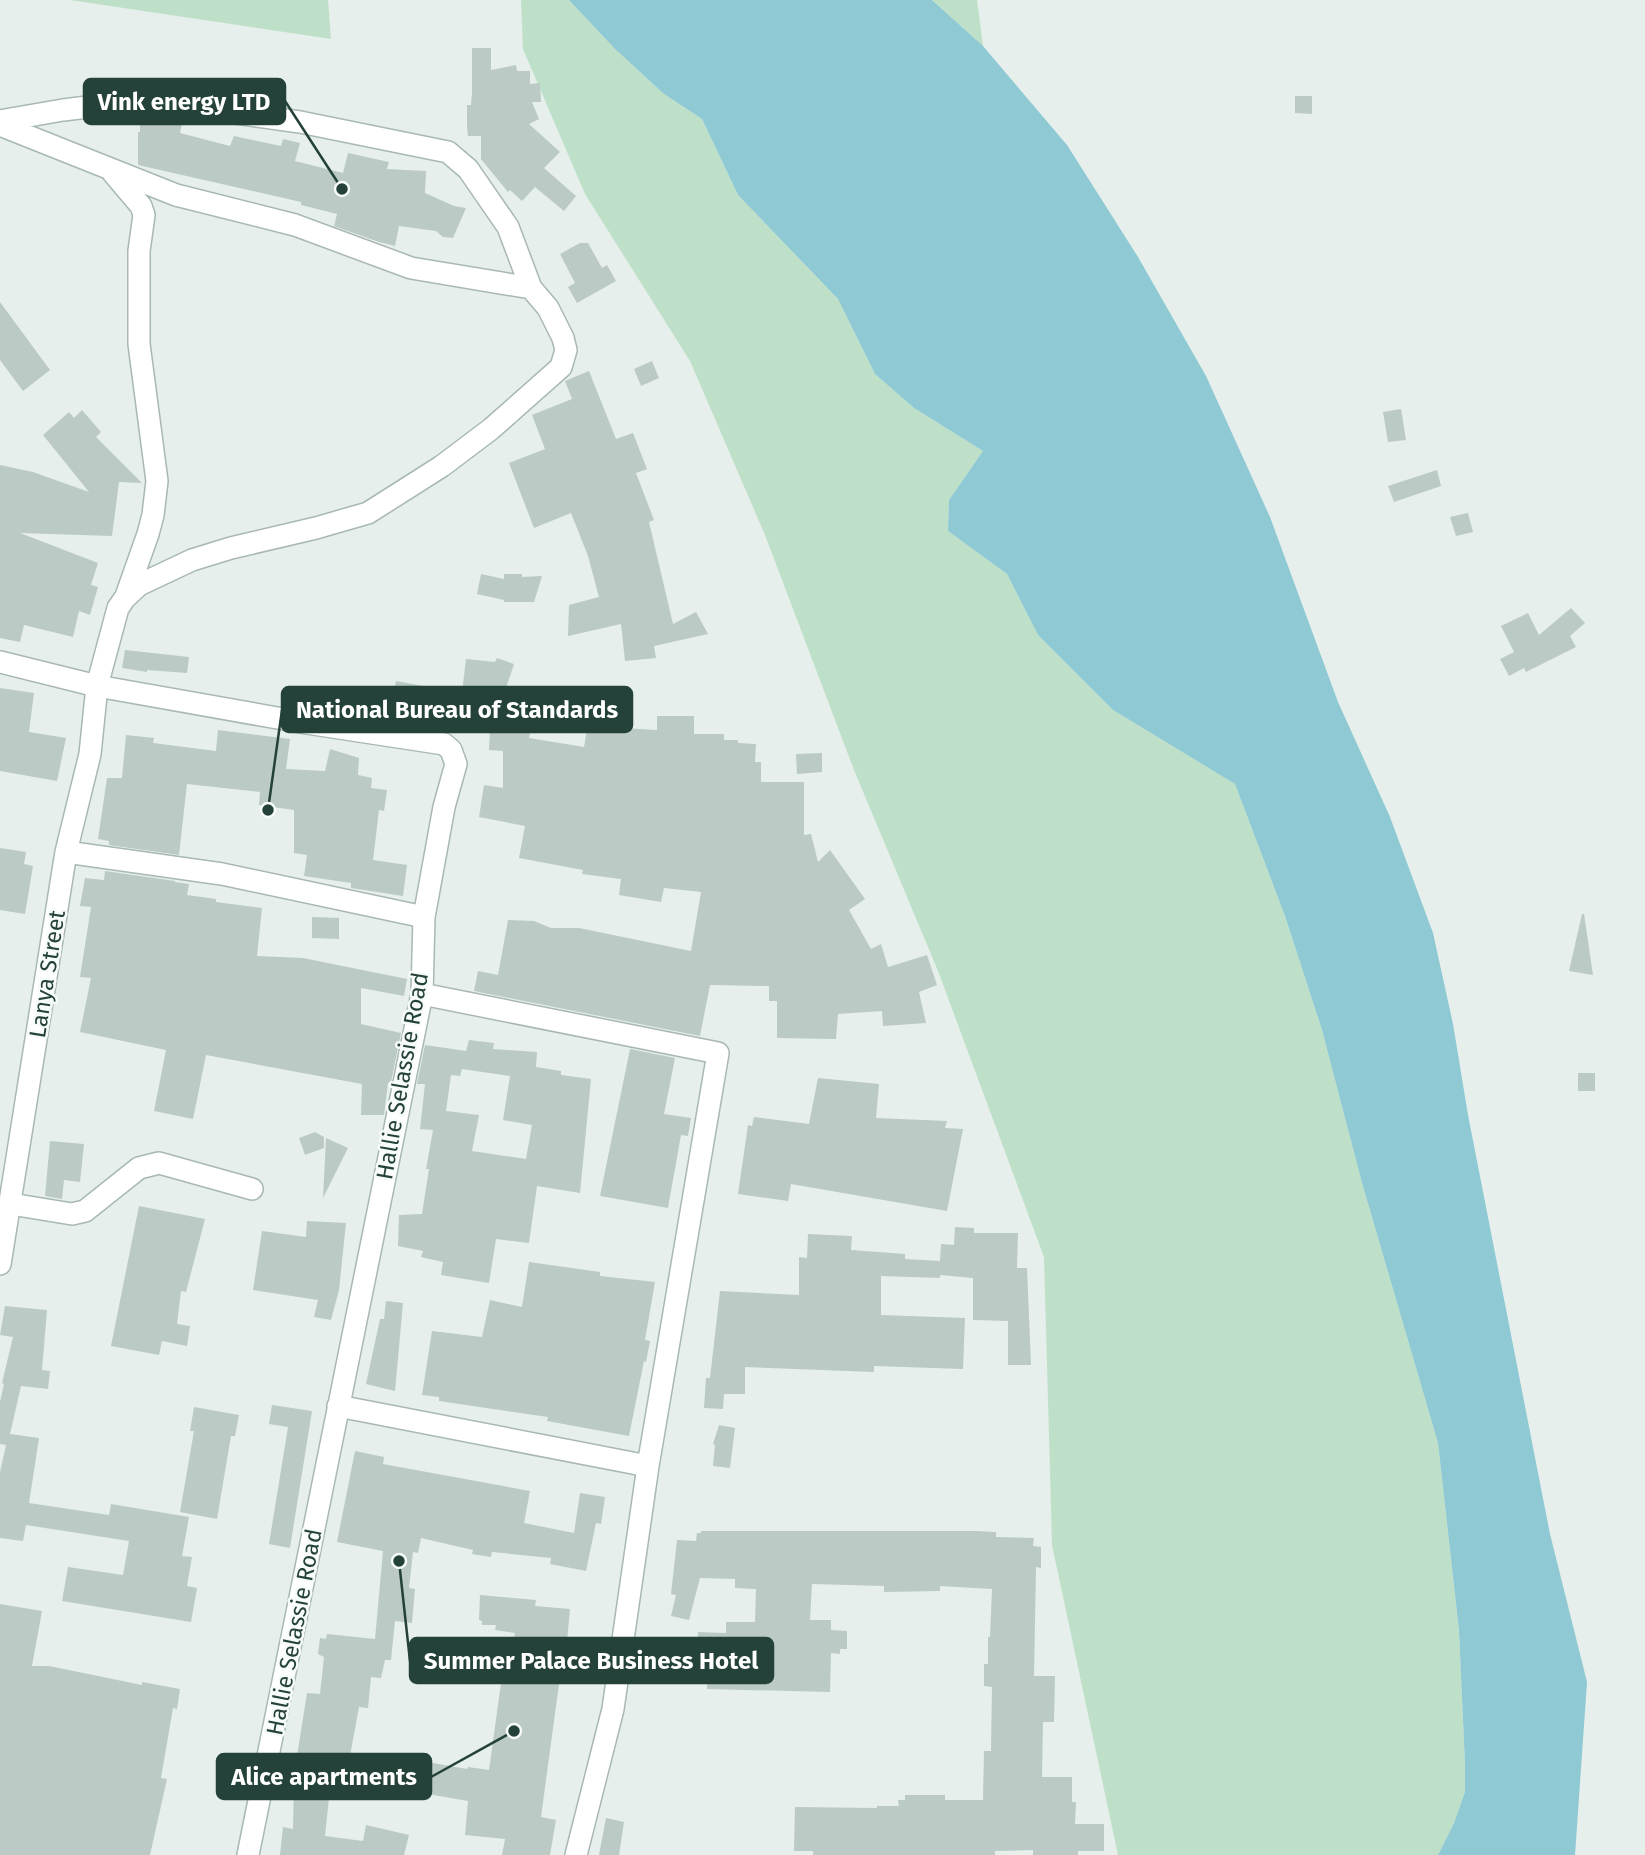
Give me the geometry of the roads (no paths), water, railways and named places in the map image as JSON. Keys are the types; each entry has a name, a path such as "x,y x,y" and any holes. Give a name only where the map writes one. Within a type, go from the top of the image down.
{"street":[{"path":"0,123 63,110 128,102 164,103 300,122 448,152 468,169 508,227 530,288 548,308 566,350 561,367 472,444 368,513 192,560 139,585 125,598"},
{"path":"0,123 176,195 295,225 411,268 530,288"},
{"name":"Lanya Street","path":"0,1264 66,852 90,754 97,686 118,608 125,598 148,534 157,481 139,344 139,251 144,215 141,206 109,169"},
{"name":"Hallie Selassie Road","path":"0,662 97,686 444,744 451,750 456,764 444,807 424,917 422,994 248,1855"},
{"path":"66,852 222,874 424,917"},
{"path":"422,994 718,1054 648,1466 613,1709 576,1855"},
{"path":"11,1204 72,1214 85,1211 139,1168 159,1163 252,1189"},
{"path":"338,1406 648,1466"}],"water":[{"path":"569,0 932,0 983,46 1067,145 1138,257 1206,376 1270,517 1338,702 1390,817 1433,933 1453,1024 1468,1115 1550,1534 1587,1682 1575,1855 1438,1855 1454,1823 1465,1792 1465,1764 1459,1631 1438,1443 1362,1183 1322,1030 1285,916 1235,784 1113,710 1038,635 1007,574 948,531 949,500 983,451 914,408 875,374 838,299 738,195 702,119 664,94 615,49"}],"place":[{"name":"Vink energy LTD","path":"342,189"},
{"name":"National Bureau of Standards","path":"268,810"},
{"name":"Summer Palace Business Hotel","path":"399,1561"},
{"name":"Alice apartments","path":"514,1731"}]}
